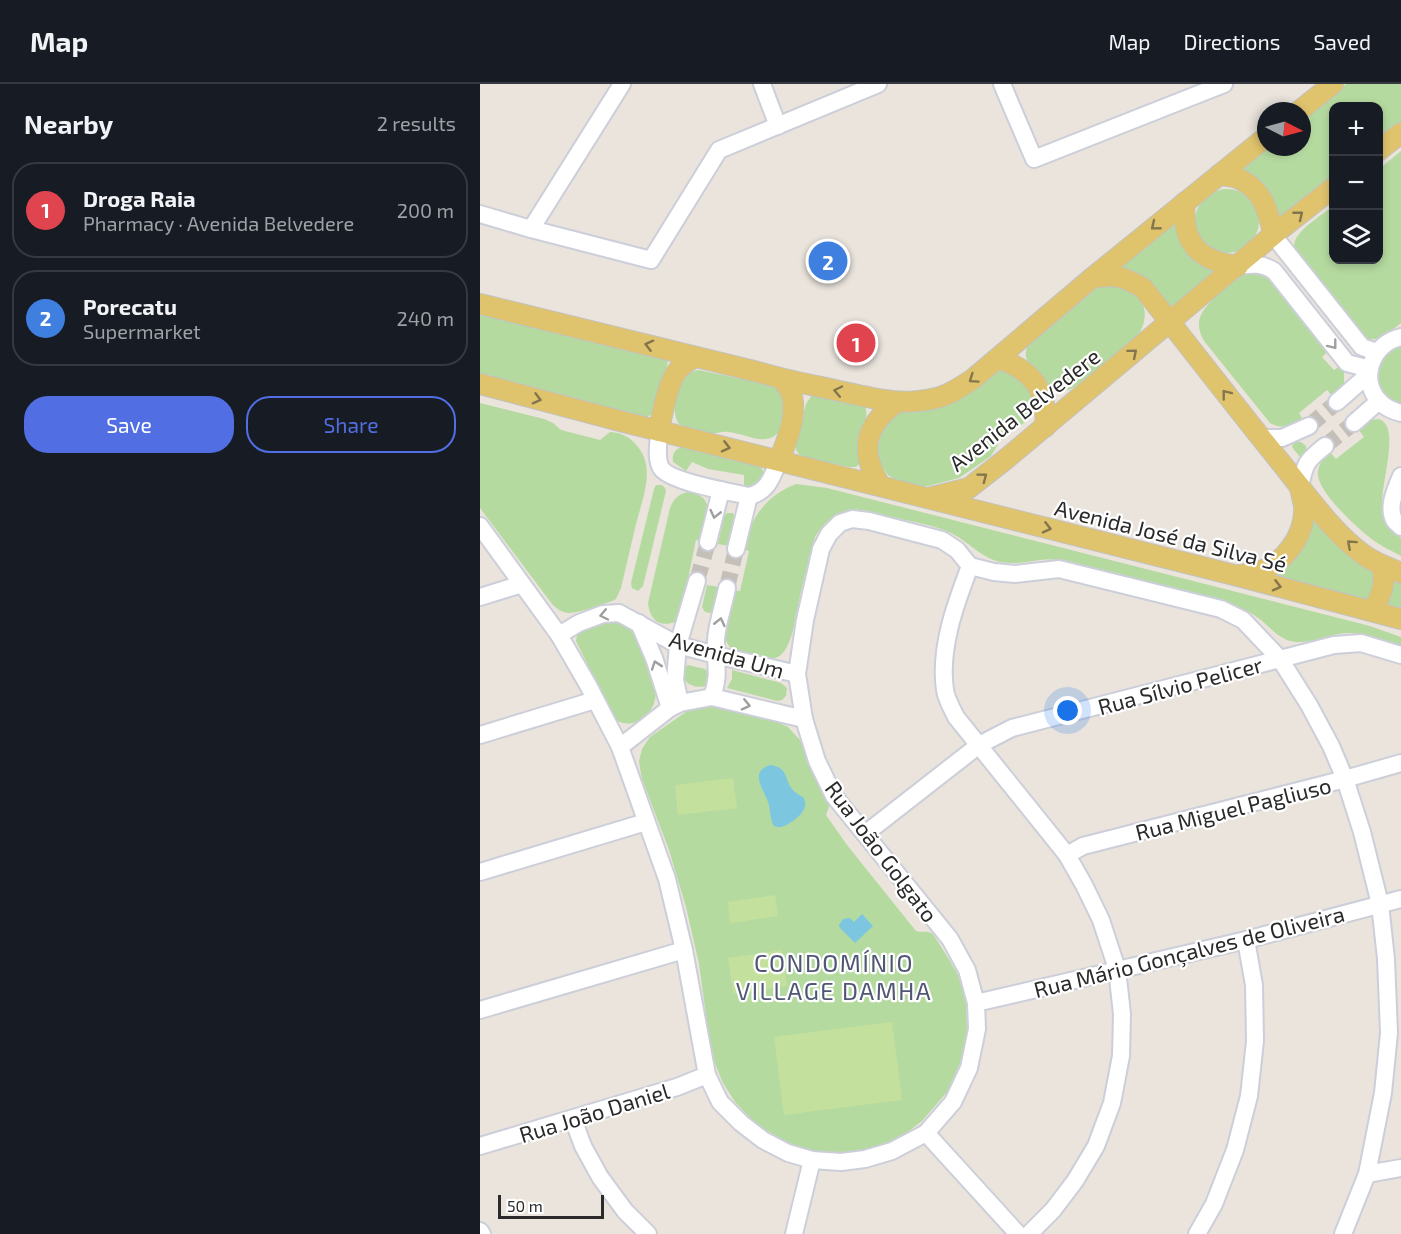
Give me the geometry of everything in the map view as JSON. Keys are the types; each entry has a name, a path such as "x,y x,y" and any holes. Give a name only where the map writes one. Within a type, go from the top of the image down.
{"main road":[{"path":"1310,102 1333,84"},
{"path":"1383,147 1401,133"},
{"path":"480,304 783,380 896,403 938,398 956,390 999,359 1092,278 1257,144"},
{"path":"1219,175 1237,178 1252,187 1264,201 1274,235"},
{"name":"Avenida Belvedere","path":"480,384 929,498 969,488 1329,191"},
{"path":"1185,202 1183,218 1187,233 1195,247 1207,258 1221,264 1238,266"},
{"path":"1092,278 1110,275 1127,278 1143,288 1334,528 1365,555 1401,573"},
{"path":"659,431 662,412 678,369 695,357"},
{"path":"999,359 1023,369 1036,383 1044,401 1045,427"},
{"path":"779,460 788,439 794,410 792,395 783,380"},
{"path":"881,486 872,472 868,457 868,441 873,425 883,412 896,403"},
{"path":"1234,575 1255,573 1275,564 1290,549 1300,530 1304,508 1300,487"},
{"name":"Avenida José da Silva Sé","path":"929,498 1401,619"},
{"path":"1373,611 1383,591 1385,579 1382,565"}],"street":[{"path":"531,229 622,84"},
{"path":"762,84 778,126"},
{"path":"480,214 651,260 719,150 878,84"},
{"path":"1002,84 1034,159 1224,84"},
{"path":"1274,235 1362,347 1377,352"},
{"path":"1238,266 1258,264 1274,271 1347,363 1370,371"},
{"path":"1400,336 1386,343 1377,352 1370,371 1370,384 1379,401 1389,410 1401,413"},
{"path":"1336,402 1370,371"},
{"path":"1354,423 1379,401"},
{"path":"1261,438 1282,438 1309,426 1306,434 1310,442 1317,446 1325,446 1308,459 1300,487"},
{"path":"659,431 657,457 661,469 674,477 721,490 749,496 757,494 764,490 779,460"},
{"path":"1397,523 1391,507 1401,476"},
{"path":"708,543 721,490"},
{"path":"736,549 749,496"},
{"name":"Rua João Golgato","path":"926,1133 953,1102 969,1068 977,1029 976,1003 967,970 950,939 834,795 817,761 804,719 797,674 805,620 821,549 828,534 840,523 852,519 869,521 942,540 957,550 970,567"},
{"path":"480,526 559,635 620,747 667,879 684,950 706,1075 720,1102 741,1123 763,1140 788,1153 812,1160 841,1162 865,1159 892,1151 926,1133 1018,1234"},
{"path":"1029,1234 1053,1210 1075,1181 1095,1146 1112,1103 1120,1056 1122,1014 1117,969 1101,920 1084,885 1067,855 956,717 945,692 944,659 951,619 970,567 1015,574 1059,569 1221,609 1244,620 1280,659 1309,705 1331,746 1345,779 1362,832 1380,904 1395,1032 1367,1174 1343,1234"},
{"path":"675,705 678,645 697,581"},
{"path":"480,597 522,584"},
{"path":"712,697 717,680 716,639 727,588"},
{"name":"Avenida Um","path":"559,635 579,623 603,614 619,613 678,645 797,674"},
{"path":"639,623 675,705"},
{"name":"Rua Sílvio Pelicer","path":"865,834 979,745 1012,728 1334,645 1361,643 1401,655"},
{"name":"Avenida Um","path":"620,747 675,705 712,697 804,719"},
{"path":"480,735 595,700"},
{"name":"Rua Miguel Pagliuso","path":"1067,855 1083,846 1401,763"},
{"path":"480,872 646,822"},
{"name":"Rua Mário Gonçalves de Oliveira","path":"976,1003 1246,940 1401,899"},
{"path":"1197,1234 1214,1204 1235,1150 1250,1096 1255,1041 1254,986 1246,940"},
{"path":"480,1010 684,950"},
{"name":"Rua João Daniel","path":"480,1146 676,1087 706,1075"},
{"path":"573,1119 583,1146 600,1177 625,1211 648,1234"},
{"path":"794,1234 812,1160"},
{"path":"1367,1174 1401,1168"}],"green space":[{"path":"1346,84 1401,84 1401,125 1383,140 1383,102 1329,102 1329,182 1277,225 1236,173 1257,156 1311,156 1311,113"},
{"path":"1401,151 1401,323 1379,338 1369,340 1363,339 1295,256 1294,243 1306,227 1329,209 1329,264 1383,264 1383,166"},
{"path":"1221,189 1233,189 1250,198 1257,209 1259,221 1257,233 1250,244 1233,253 1221,253 1209,248 1200,239 1195,227 1195,215 1200,203 1209,194"},
{"path":"1178,222 1219,270 1170,311 1120,268"},
{"path":"1243,272 1265,272 1330,350 1322,357 1334,370 1341,365 1344,371 1344,385 1334,398 1327,390 1299,413 1302,418 1287,426 1270,423 1200,333 1199,319 1205,308"},
{"path":"1112,284 1130,291 1140,299 1145,316 1142,329 1135,339 1073,388 1063,392 1055,391 1031,367 1026,357 1028,343 1091,290 1101,285"},
{"path":"480,311 666,357 667,366 654,411 644,418 480,377"},
{"path":"1401,345 1401,406 1390,401 1383,394 1378,386 1377,377 1383,359"},
{"path":"699,370 741,379 753,376 786,391 783,420 778,433 773,437 761,439 728,432 702,432 678,423 675,416 677,391 686,377"},
{"path":"1002,370 1013,372 1029,392 1034,407 1029,419 1000,441 991,456 959,478 928,486 912,486 898,482 888,475 876,457 876,446 883,424 900,412 913,411"},
{"path":"812,395 863,404 866,416 859,441 860,463 856,467 807,458 801,456 796,450 806,404"},
{"path":"480,403 544,419 561,430 600,440 610,432 619,433 629,438 638,447 646,465 646,485 621,588 616,599 573,613 561,611 552,604 480,508"},
{"path":"1379,419 1389,432 1382,507 1388,524 1401,538 1401,556 1373,540 1349,519 1326,492 1318,476 1320,466 1327,454 1330,452 1336,459 1364,437 1358,429 1369,420"},
{"path":"1296,442 1301,442 1306,446 1307,454 1300,457 1292,447"},
{"path":"681,447 758,465 763,470 764,477 755,484 744,486 744,475 708,469 692,462 686,471 673,462 674,453"},
{"path":"796,484 827,488 1370,626 1401,637 1401,647 1353,633 1294,642 1276,633 1245,610 1228,602 1064,560 1013,563 996,561 958,537 937,528 868,511 855,510 844,511 834,516 815,537 792,634 785,651 778,657 765,659 737,652 727,643 724,633 733,590 740,591 749,551 743,549 746,538 761,509 776,495"},
{"path":"656,485 662,485 666,491 643,586 638,591 632,588 631,583"},
{"path":"687,492 703,498 707,504 708,517 702,541 696,540 688,579 693,580 678,621 666,624 654,619 648,603 670,508 677,497"},
{"path":"727,513 733,513 735,518 729,546 718,544 724,516"},
{"path":"1311,513 1393,580 1401,583 1401,609 1272,574"},
{"path":"707,585 719,587 715,609 710,613 705,612 702,607"},
{"path":"619,620 628,626 645,654 656,686 656,696 648,714 638,721 629,723 615,720 576,641 581,629 586,625"},
{"path":"688,665 705,669 709,673 709,684 698,687 684,680 682,677 684,667"},
{"path":"732,670 781,683 787,688 786,696 777,701 727,688 732,679"},
{"path":"707,704 777,722 788,727 800,740 828,801 829,807 826,815 916,931 933,934 958,975 966,1004 965,1051 948,1091 922,1121 889,1143 855,1152 841,1153 822,1153 803,1148 757,1125 735,1102 723,1083 711,1051 699,964 686,907 669,850 642,779 639,761 642,749 650,737 690,709"},
{"path":"733,778 737,808 678,815 675,785"},
{"path":"775,895 778,916 730,923 728,902"},
{"path":"782,950 787,986 733,994 728,958"},
{"path":"892,1022 902,1100 784,1115 774,1037"}],"water":[{"path":"770,765 783,771 792,789 804,798 805,802 803,811 781,827 774,826 772,823 768,802 759,781 760,772"},
{"path":"862,914 873,926 855,943 839,925 843,919 850,918 854,922"}],"tunnel":[{"path":"1309,426 1337,402"},
{"path":"1325,446 1354,423"},
{"path":"697,581 708,542"},
{"path":"727,588 736,549"}],"place":[{"name":"Porecatu","path":"828,261"},
{"name":"Droga Raia","path":"856,343"}],"district":[{"name":"CONDOMÍNIO VILLAGE DAMHA","path":"834,976"}]}
